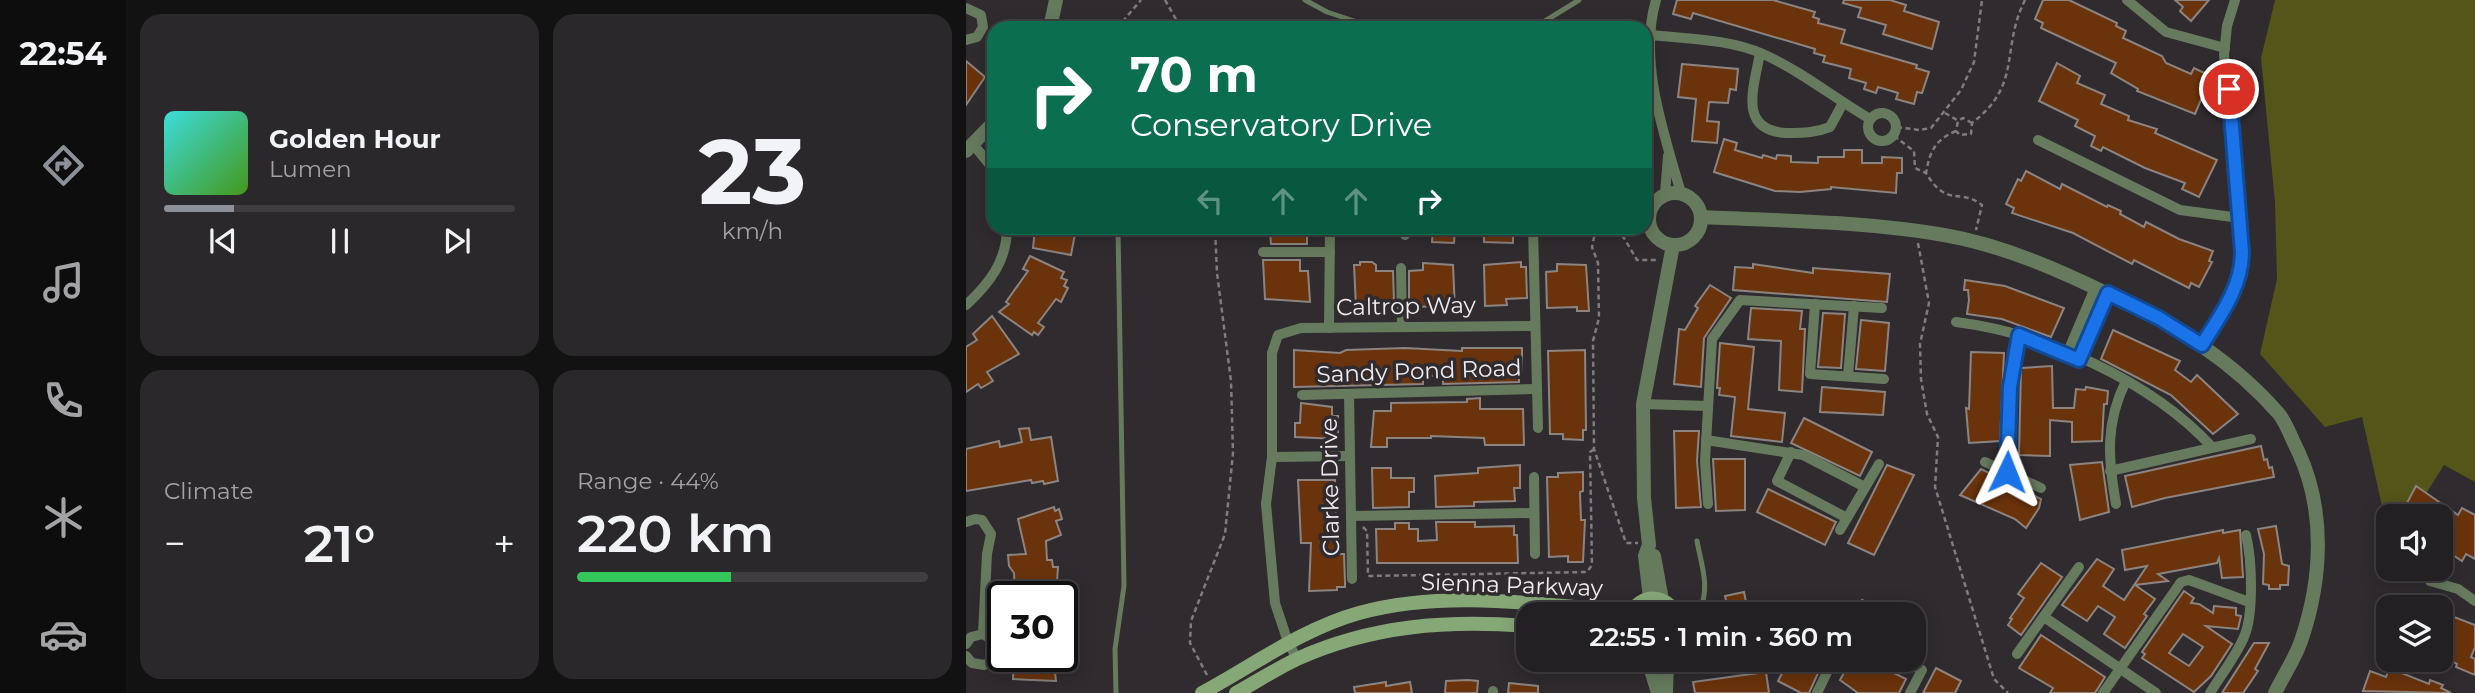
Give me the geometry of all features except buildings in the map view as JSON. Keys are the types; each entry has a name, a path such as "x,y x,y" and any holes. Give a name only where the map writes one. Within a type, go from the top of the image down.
{"main road":[{"path":"1643,602 1656,599 1660,602"},
{"name":"Sienna Parkway","path":"1208,690 1288,642 1359,613 1450,600 1516,605"},
{"name":"Sienna Parkway","path":"1236,693 1297,659 1359,636 1406,626 1468,622 1516,625"}],"street":[{"path":"1052,21 1056,0"},
{"path":"1651,21 1656,0"},
{"path":"2127,0 2166,32 2225,48"},
{"path":"2202,345 2242,272 2225,48 2235,0"},
{"path":"966,8 981,15 983,27 977,37 966,40"},
{"path":"1652,35 1719,42 1760,53 1793,69 1870,119"},
{"path":"1760,53 1753,109 1758,126 1768,132 1814,133 1830,127 1843,103"},
{"path":"1652,72 1669,154 1681,193"},
{"path":"1877,113 1886,113 1894,118 1896,131 1887,141 1878,141 1870,136 1867,127 1870,119 1877,113"},
{"path":"987,130 970,148 987,164"},
{"path":"2038,140 2180,210 2239,218"},
{"path":"1652,208 1665,194 1669,154"},
{"path":"1652,230 1658,239 1672,245 1693,238 1701,217 1695,202 1681,193 1665,194"},
{"path":"1701,217 1871,225 1946,235 2050,266 2101,290 2159,318 2202,345 2238,373 2281,416 2311,478 2319,551 2315,593 2301,644 2274,693"},
{"path":"966,305 988,284 997,269 1006,235"},
{"path":"1329,328 1330,235"},
{"path":"1533,235 1538,428"},
{"path":"1656,599 1654,554 1648,544 1644,498 1643,404 1672,245"},
{"path":"1264,252 1330,252"},
{"path":"1401,268 1402,327"},
{"path":"2067,354 2101,290"},
{"path":"2079,360 2101,290"},
{"path":"1708,504 1706,440 1712,339 1740,300 1882,308"},
{"path":"1815,304 1810,374 1884,379"},
{"path":"1848,376 1854,306"},
{"path":"1956,322 2019,335 2126,381 2190,423 2212,447"},
{"name":"Caltrop Way","path":"1272,457 1272,353 1278,335 1301,328 1535,326"},
{"path":"2007,472 2010,387 2019,335"},
{"path":"2116,504 2110,471 2113,407 2126,381"},
{"name":"Sandy Pond Road","path":"1302,395 1537,389"},
{"name":"Clarke Drive","path":"1349,394 1352,579"},
{"path":"1643,404 1708,406"},
{"path":"2110,471 2251,439"},
{"path":"1706,440 1803,455 1865,487"},
{"path":"1791,452 1777,481 1847,518"},
{"path":"1297,659 1288,642 1275,603 1266,504 1272,457 1350,456"},
{"path":"1985,462 2041,488"},
{"path":"1840,530 1878,464"},
{"path":"1534,477 1532,513 1535,554"},
{"path":"1351,516 1532,513"},
{"path":"966,523 975,519 982,520 991,534 986,554 983,634"},
{"path":"2210,693 2245,636 2251,555 2246,535"},
{"path":"2017,654 2079,567"},
{"path":"2103,693 2181,582 2189,580 2249,602"},
{"path":"2430,581 2458,589 2475,601"},
{"path":"2044,617 2118,670 2156,693"},
{"path":"966,644 971,637 983,634 994,641 994,659 978,666 966,656"},
{"path":"1652,672 1658,693"},
{"path":"1666,693 1667,672"},
{"path":"1817,693 1827,672"},
{"path":"1910,693 1921,672"}],"lane":[{"path":"1305,0 1327,12 1354,21"},
{"path":"1545,21 1579,0"},
{"path":"1116,693 1115,649 1124,586 1118,235"},
{"path":"1696,541 1706,589 1703,602"}],"path":[{"path":"1122,21 1141,0"},
{"path":"1165,0 1177,21"},
{"path":"1956,131 1960,135 1971,134 1972,123 1987,112 2001,92 2011,65 2010,39 2025,0"},
{"path":"1896,131 1931,128 1961,90 1973,62 1980,1"},
{"path":"1945,113 1958,121"},
{"path":"1956,131 1958,121 1963,118 1972,123"},
{"path":"1896,131 1914,151 1915,168 1926,173 1936,189 1947,196 1982,205 1973,243"},
{"path":"1926,173 1930,150 1944,136 1956,131"},
{"path":"1916,231 1929,303 1920,344 1921,379 1927,414 1938,437 1935,487 1994,679 2008,693"},
{"path":"1208,690 1190,643 1191,621 1224,534 1233,453 1231,381 1217,273 1215,235"},
{"path":"1594,235 1592,247 1598,263 1599,318 1593,341 1594,449 1626,543 1648,544"},
{"path":"1622,235 1637,260 1670,261"},
{"path":"1351,516 1367,531 1368,576 1587,572 1592,565 1590,453 1594,449"}],"shaded area":[{"path":"2275,0 2475,0 2475,482 2444,465 2420,504 2382,504 2362,417 2325,427 2260,354 2277,279 2275,202 2261,58"}],"route":[{"path":"2007,472 2010,387 2019,335 2079,360 2108,293 2159,318 2202,345 2224,309 2242,272 2229,89"}]}
